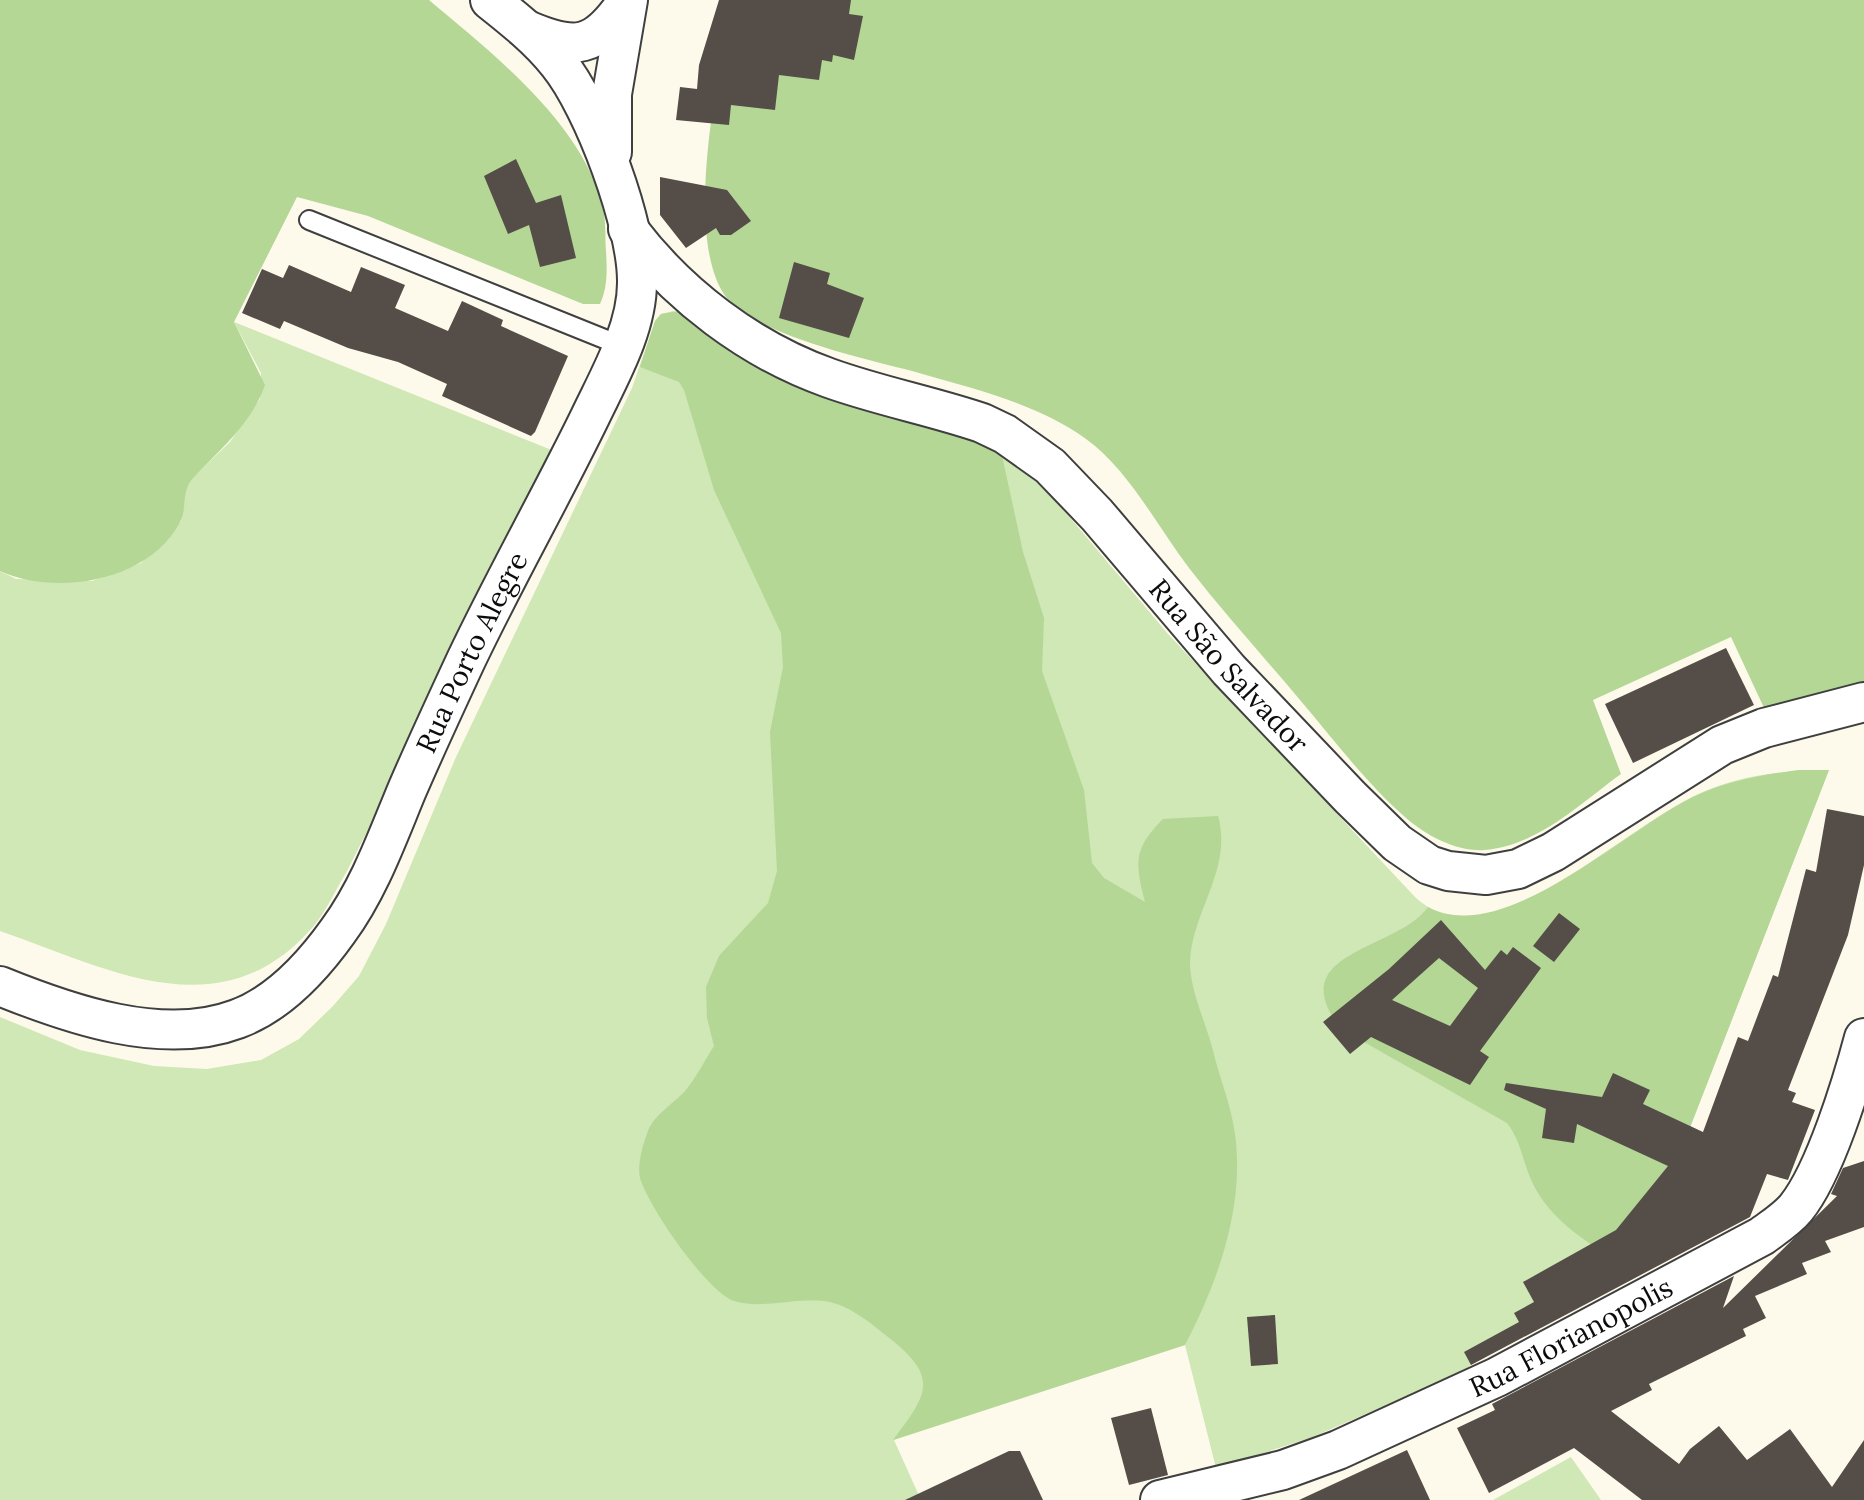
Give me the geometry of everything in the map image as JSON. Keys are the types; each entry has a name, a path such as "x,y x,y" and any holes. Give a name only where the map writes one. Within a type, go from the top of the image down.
{"street":[{"name":"Rua Porto Alegre","path":"0,986 93,1017 187,1029 239,1019 283,991 305,971 340,929 371,875 462,668 564,470 622,346 636,303 638,278 628,229 592,120 560,65 490,0"},
{"name":"Rua Porto Alegre","path":"525,30 559,43 584,42 605,31 628,0"},
{"path":"613,179 612,94 628,0"},
{"name":"Rua São Salvador","path":"628,229 695,298 734,329 786,360 844,383 982,423 1038,457 1097,515 1267,711 1397,843 1429,865 1467,875 1503,874 1518,869 1553,852 1722,745 1764,728 1864,702"},
{"path":"636,303 662,292 695,298"},
{"name":"Rua Florianopolis","path":"1160,1500 1283,1470 1338,1450 1497,1377 1762,1236 1788,1216 1806,1191 1836,1122 1864,1038"}],"lane":[{"path":"309,220 622,346"}],"green space":[{"path":"0,0 429,0 534,95 579,151 595,182 604,214 606,278 600,304 583,304 368,216 297,197 234,322 265,385 244,424 190,482 180,522 166,542 147,558 125,570 100,578 48,583 0,571"},
{"path":"733,0 1864,0 1864,685 1765,710 1731,637 1593,700 1621,774 1558,821 1523,841 1485,850 1453,846 1423,831 1392,805 1351,761 1202,585 1116,466 1086,439 1047,416 1005,399 783,333 736,307 722,291 711,263 705,190 713,106"},
{"path":"673,311 1001,451 1051,495 1168,634 1416,898 1442,914 1460,918 1486,915 1516,905 1578,870 1667,811 1708,790 1759,776 1829,770 1663,1197 1629,1246 1459,1374 1310,1438 1216,1468 1185,1345 894,1440 921,1500 0,1500 0,1017 80,1050 154,1066 207,1069 261,1060 299,1039 333,1006 359,976 386,924 456,757 632,388 655,321 661,314"},
{"path":"678,311 1001,451 1023,552 1044,618 1042,671 1084,790 1092,863 1104,878 1145,902 1139,877 1139,857 1153,830 1163,819 1218,816 1220,854 1192,943 1190,962 1195,996 1233,1123 1236,1188 1218,1270 1185,1345 893,1440 915,1410 923,1386 915,1363 904,1351 864,1318 837,1304 812,1300 760,1304 734,1301 709,1282 695,1266 666,1227 645,1191 639,1167 648,1131 659,1115 689,1086 714,1046 707,1018 706,987 719,956 768,903 777,871 770,732 783,667 781,633 714,490 684,390 679,382 640,367 655,321 661,314"},
{"path":"234,322 559,453 347,871 317,922 276,960 239,978 201,985 161,982 121,974 0,931 0,571 16,579 92,581 141,563 181,521 184,492 192,478 230,442 260,399 261,373"},
{"path":"1798,770 1829,770 1663,1197 1612,1259 1549,1209 1534,1186 1507,1123 1341,1029 1326,1003 1324,983 1334,968 1350,955 1413,922 1428,907 1458,915 1492,912 1527,899 1564,879 1693,797 1744,779"},
{"path":"1571,1457 1601,1500 1493,1500"}],"building":[{"path":"719,0 851,0 849,14 863,16 854,60 833,55 832,62 822,60 819,80 779,75 775,110 731,105 729,125 676,120 680,87 697,89 699,65"},
{"path":"516,159 536,203 561,195 576,258 540,267 529,225 508,234 484,176"},
{"path":"660,177 727,190 751,221 731,235 720,235 716,228 686,248 660,215"},
{"path":"794,262 830,273 827,284 864,298 849,338 779,318"},
{"path":"289,265 351,292 361,267 405,285 395,308 448,331 462,301 503,320 501,326 568,356 535,432 531,436 442,396 447,384 398,362 348,348 284,321 280,329 242,313 262,269 283,278"},
{"path":"1726,648 1754,705 1633,763 1605,704"},
{"path":"1827,809 1864,816 1864,865 1848,935 1788,1090 1796,1093 1792,1102 1815,1110 1788,1180 1767,1174 1750,1217 1471,1365 1464,1352 1519,1322 1514,1313 1534,1302 1523,1282 1616,1230 1668,1166 1577,1124 1574,1143 1542,1138 1546,1109 1504,1090 1506,1083 1602,1097 1613,1073 1650,1090 1643,1104 1703,1132 1738,1037 1748,1041 1773,975 1778,977 1806,869 1816,872"},
{"path":"1559,913 1580,929 1554,962 1533,946"},
{"path":"1441,920 1485,970 1501,950 1507,955 1513,947 1541,968 1480,1051 1489,1057 1470,1085 1371,1037 1350,1054 1323,1022 1389,969","holes":["1439,958 1478,988 1450,1026 1392,1000"]},
{"path":"1864,1161 1864,1227 1825,1241 1831,1252 1802,1263 1807,1274 1755,1296 1766,1318 1743,1329 1746,1336 1649,1384 1652,1390 1611,1411 1679,1464 1690,1449 1719,1426 1747,1460 1790,1429 1832,1487 1864,1440 1864,1500 1642,1500 1574,1448 1489,1493 1457,1428 1495,1410 1492,1404 1734,1276 1723,1308 1837,1196 1831,1194 1843,1168"},
{"path":"1275,1315 1278,1364 1251,1366 1247,1317"},
{"path":"1151,1408 1168,1475 1129,1485 1111,1418"},
{"path":"1407,1450 1430,1500 1299,1500"},
{"path":"1009,1451 1020,1451 1043,1500 905,1500"}]}
